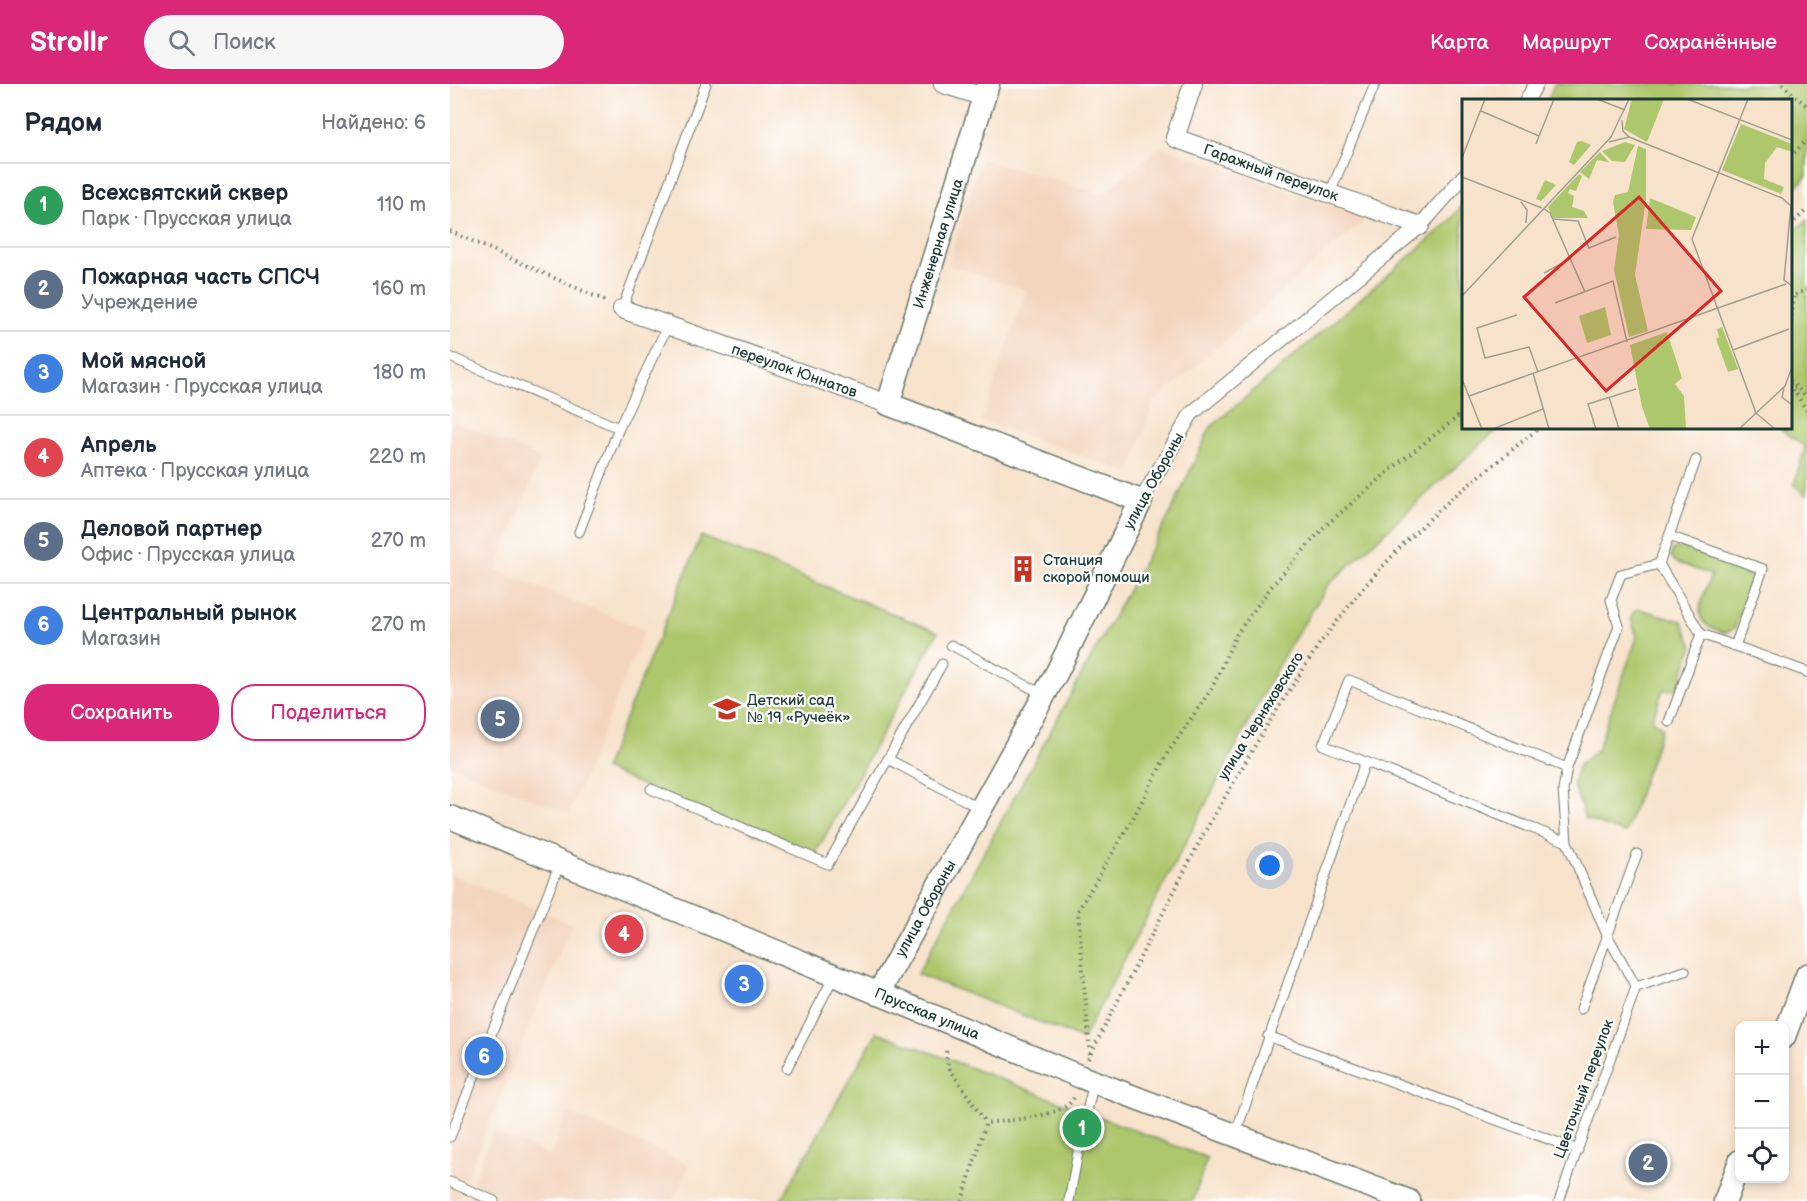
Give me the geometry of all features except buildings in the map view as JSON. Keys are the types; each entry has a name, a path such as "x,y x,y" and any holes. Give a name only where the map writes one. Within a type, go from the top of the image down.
{"street":[{"path":"944,84 986,91"},
{"name":"Гаражный переулок","path":"1193,84 1175,138 1419,226"},
{"path":"1528,99 1536,84"},
{"name":"Инженерная улица","path":"888,404 986,91"},
{"name":"улица Обороны","path":"878,994 1044,695 1141,501 1191,414 1419,226 1462,178"},
{"name":"переулок Юннатов","path":"622,309 888,404 1141,501"},
{"name":"Прусская улица","path":"450,817 1087,1080 1386,1197 1409,1201"},
{"path":"1789,1029 1803,1000 1807,975"},
{"path":"1725,1201 1735,1174"}],"lane":[{"path":"622,309 706,84"},
{"path":"1330,194 1375,84"},
{"path":"579,532 619,428 668,325"},
{"path":"450,357 619,428"},
{"path":"1659,564 1696,460"},
{"path":"1669,536 1763,569 1735,646"},
{"path":"1659,564 1701,634 1807,672"},
{"path":"1659,564 1621,574 1611,600 1619,627 1567,768 1563,790 1568,842 1607,935 1636,987 1685,971"},
{"path":"1669,722 1701,634"},
{"path":"951,645 1044,695"},
{"path":"651,789 828,864 942,664"},
{"path":"1567,768 1349,680 1323,745 1568,842"},
{"path":"888,759 981,809"},
{"path":"1235,1136 1365,762"},
{"path":"1581,1009 1637,854"},
{"path":"450,1137 560,863"},
{"path":"787,1068 834,976"},
{"name":"Цветочный переулок","path":"1559,1201 1636,987"},
{"path":"1268,1036 1578,1150"},
{"path":"1069,1201 1081,1136 1087,1080"},
{"path":"450,1182 494,1201"}],"path":[{"path":"1782,84 1807,106"},
{"path":"1792,156 1807,140"},
{"path":"1792,224 1807,210"},
{"path":"450,231 622,309"},
{"path":"1792,297 1807,289"},
{"path":"1792,383 1807,397"},
{"path":"1792,384 1807,411"},
{"path":"1090,1054 1078,911 1132,820 1167,754 1212,688 1236,635 1271,587 1324,527 1395,466 1462,414"},
{"name":"улица Черняховского","path":"1087,1080 1090,1054 1204,832 1266,727 1320,643 1364,587 1405,542 1451,499 1538,429"},
{"path":"946,1051 948,1065 986,1123"},
{"path":"986,1123 1052,1114 1072,1102"},
{"path":"962,1201 986,1123"}],"shaded area":[{"path":"1160,146 1367,218 1153,403 1130,473 982,421 1026,290 948,265 981,159 1103,194"},
{"path":"450,420 541,458 496,570 644,630 569,814 450,765"},
{"path":"450,874 572,924 457,1201 450,1201"},
{"path":"568,1113 689,1164 674,1201 465,1201 493,1132 550,1155"}],"green space":[{"path":"1554,84 1807,84 1807,176 1792,191 1792,99 1548,99"},
{"path":"1462,205 1462,429 1500,429 1328,585 1281,660 1083,1039 917,974 1170,514 1210,428 1447,224"},
{"path":"1807,220 1807,495 1794,485 1805,447 1781,429 1792,429 1792,233"},
{"path":"701,536 938,632 813,858 604,769"},
{"path":"1682,547 1744,571 1749,576 1750,582 1735,628 1725,633 1711,628 1702,621 1700,608 1711,575 1675,562 1671,556 1673,549"},
{"path":"1639,609 1682,621 1693,646 1677,689 1663,690 1652,720 1662,728 1625,833 1585,819 1573,783 1579,765 1597,750 1637,637 1631,618 1634,611"},
{"path":"877,1032 1207,1158 1193,1201 780,1201"}],"place":[{"name":"Станция скорой помощи","path":"1023,569"},
{"name":"Детский сад № 19 «Ручеёк»","path":"727,709"},
{"name":"Деловой партнер","path":"500,719"},
{"name":"Апрель","path":"624,934"},
{"name":"Мой мясной","path":"744,984"},
{"name":"Центральный рынок","path":"484,1056"},
{"name":"Всехсвятский сквер","path":"1082,1128"},
{"name":"Пожарная часть СПСЧ","path":"1648,1163"}]}
